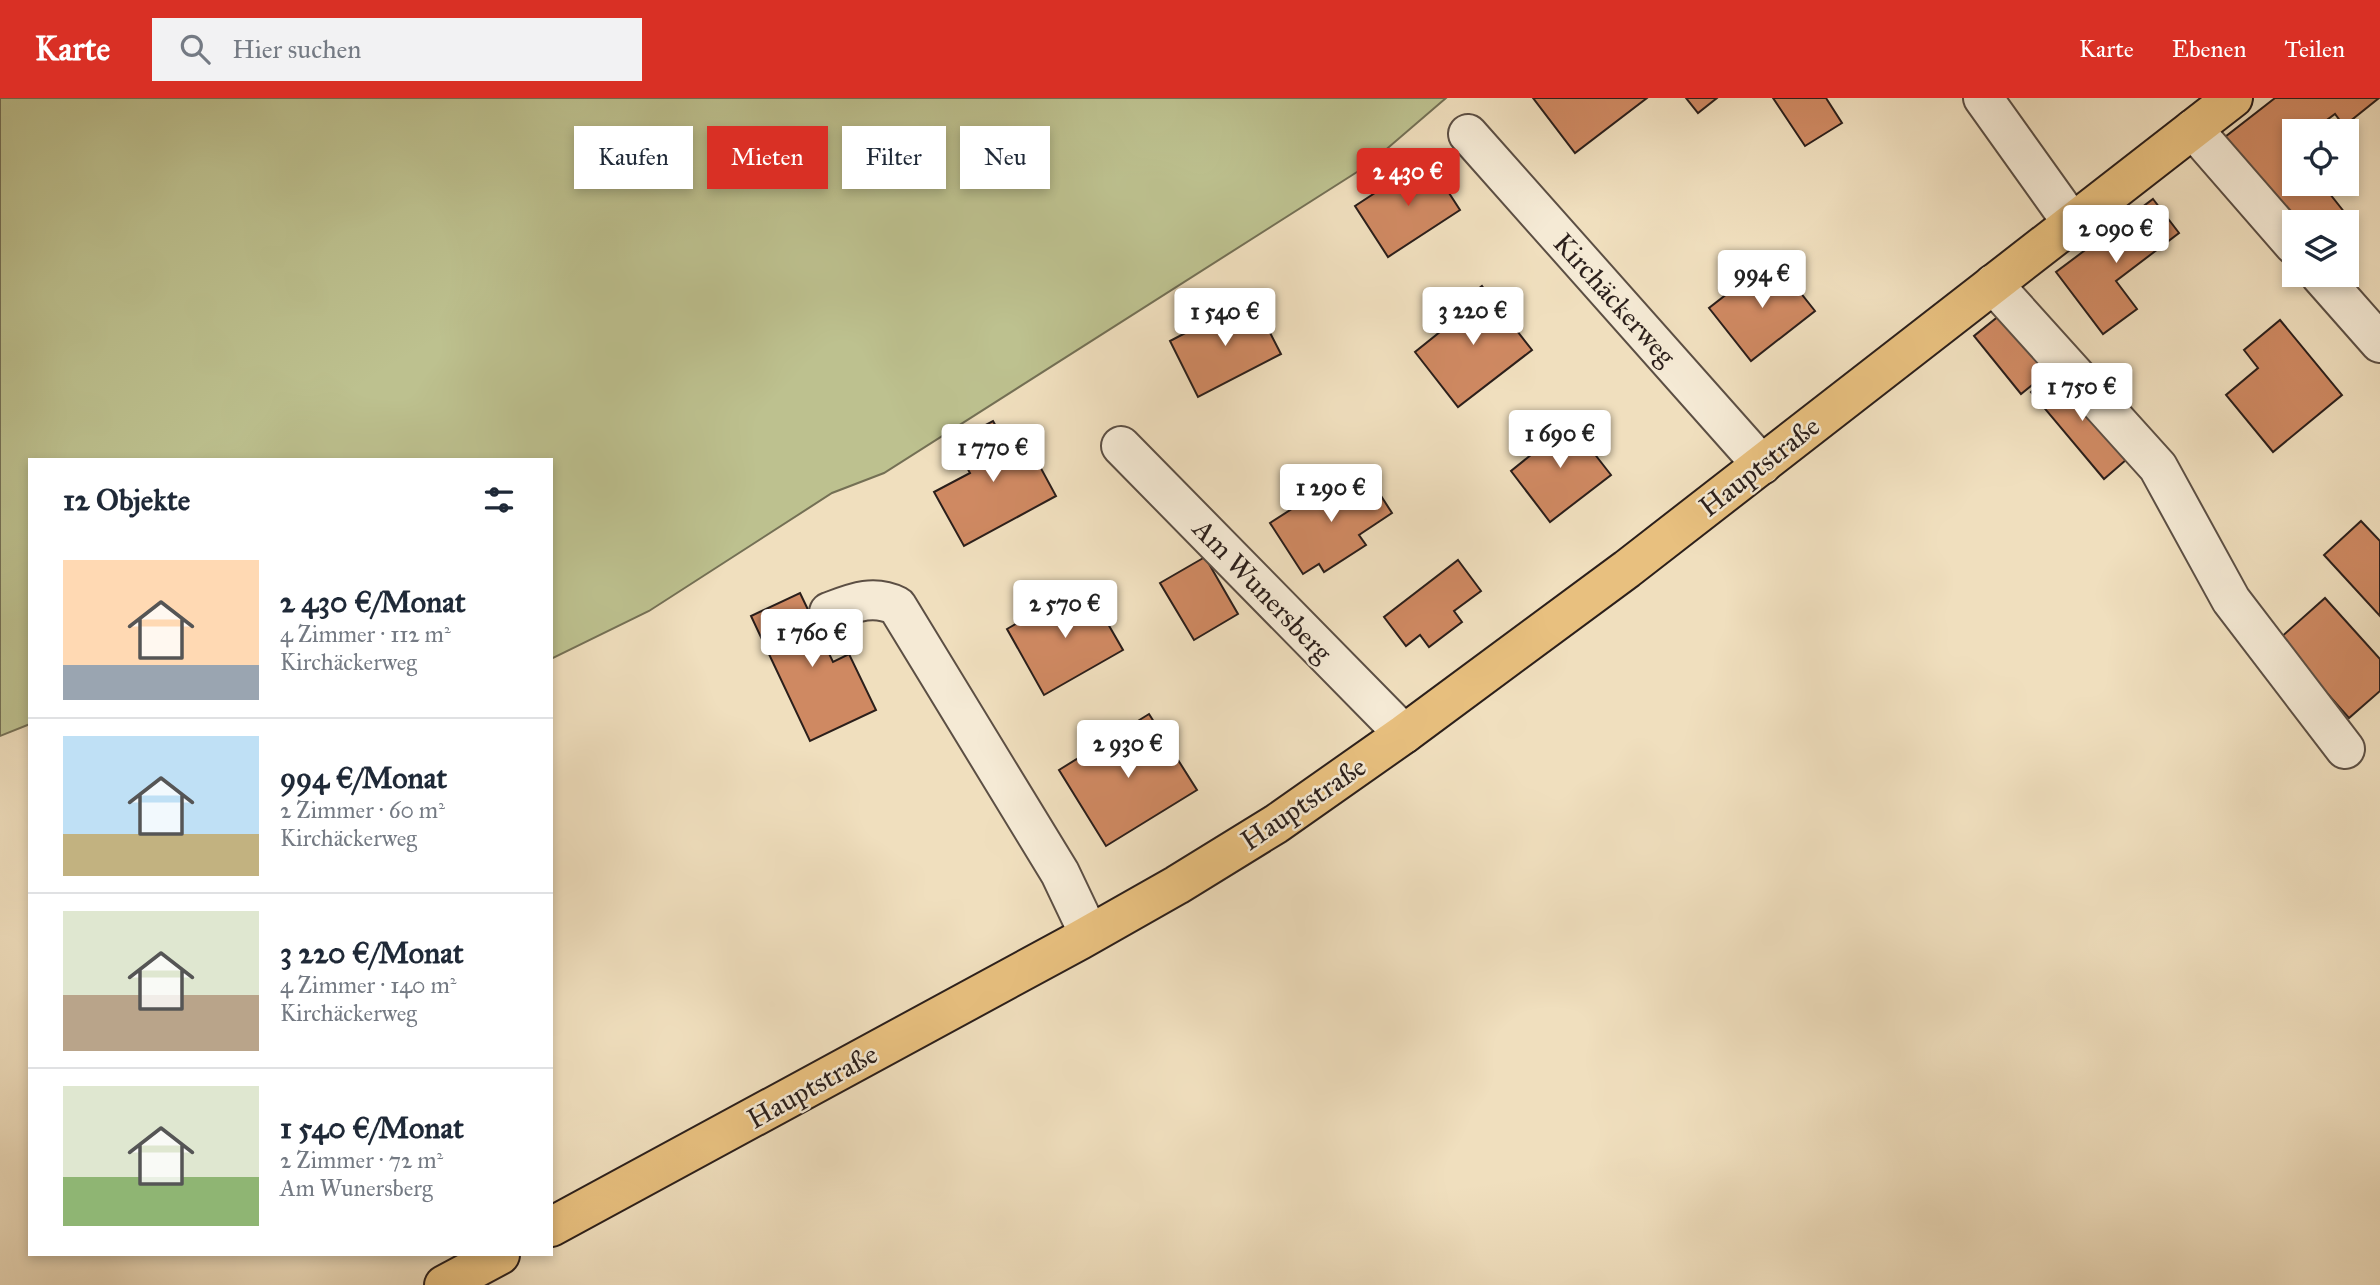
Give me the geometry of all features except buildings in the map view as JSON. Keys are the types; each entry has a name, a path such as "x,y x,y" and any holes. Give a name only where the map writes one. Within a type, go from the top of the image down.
{"main road":[{"name":"Hauptstraße","path":"553,1226 1089,934 1177,885 1276,824 1404,734 1627,569 2233,98"},
{"path":"444,1285 498,1256"}],"street":[{"path":"1983,98 2073,224"},
{"path":"2193,129 2282,231"},
{"name":"Kirchäckerweg","path":"1468,134 1762,465"},
{"path":"1993,284 2158,467 2231,600 2346,749"},
{"path":"2331,287 2380,343"},
{"name":"Am Wunersberg","path":"1122,446 1404,734"},
{"path":"830,612 858,601 883,599 897,606 1060,873 1089,934"}],"green space":[{"path":"0,98 1446,98 1368,165 884,473 832,493 649,611 553,658 553,458 28,458 28,725 0,736"}]}
